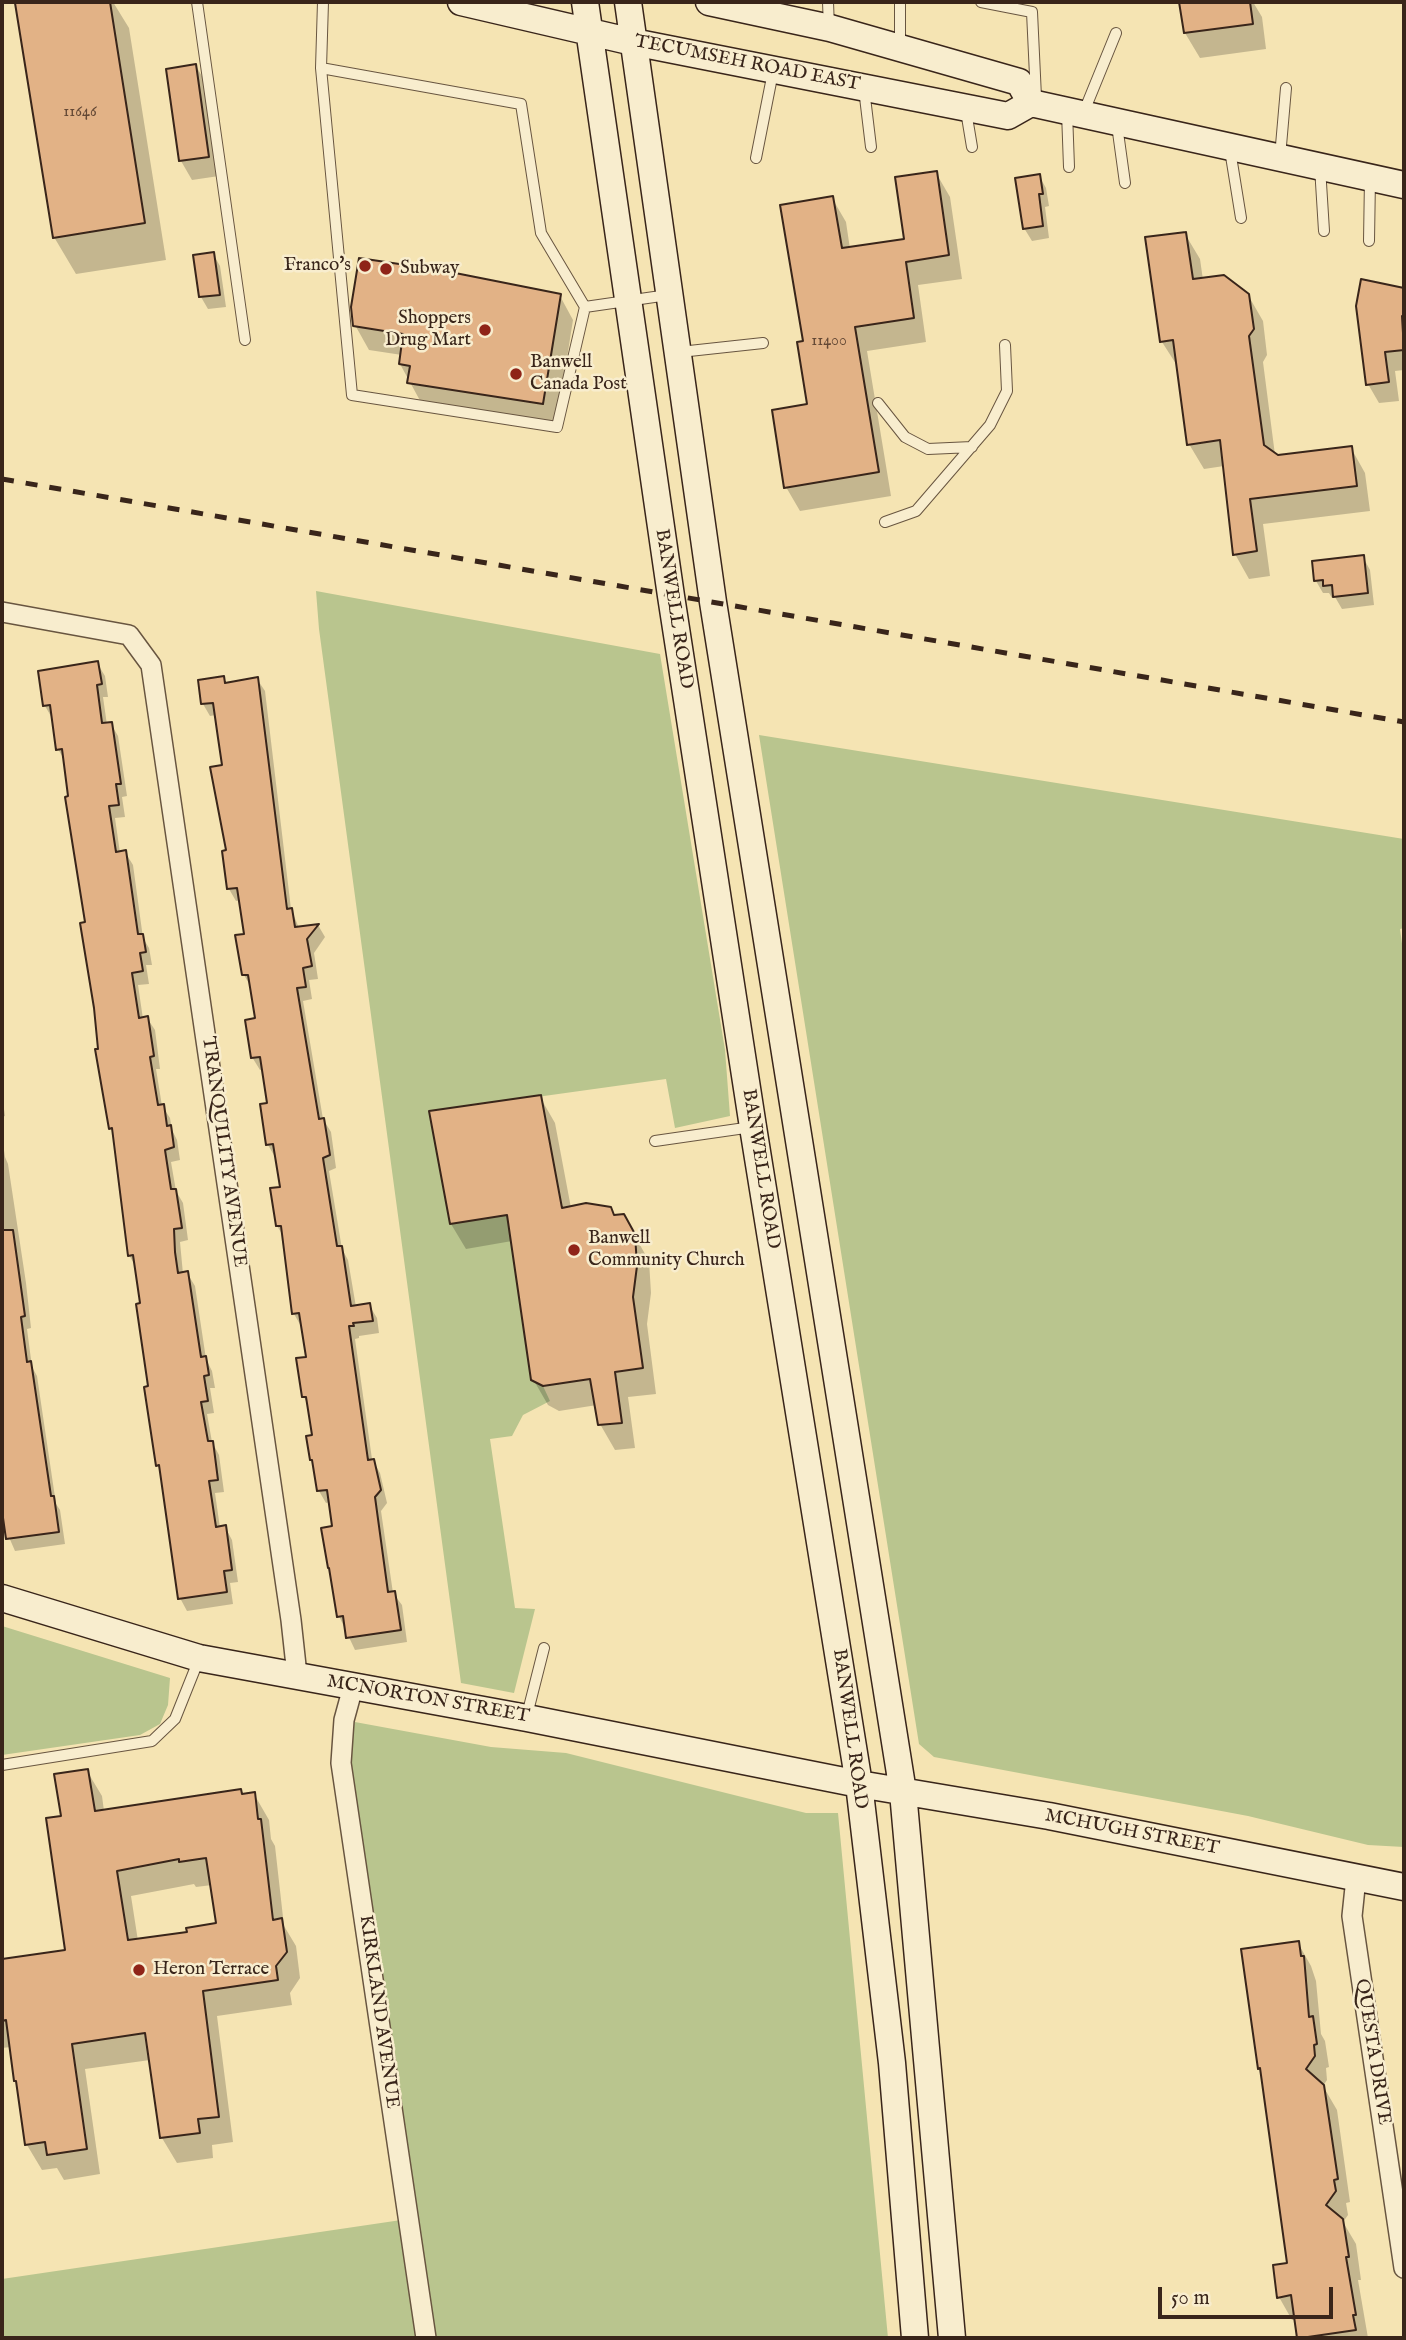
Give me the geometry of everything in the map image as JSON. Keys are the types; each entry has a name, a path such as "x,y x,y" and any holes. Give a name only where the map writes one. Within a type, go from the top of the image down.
{"main road":[{"name":"TECUMSEH ROAD EAST","path":"461,2 633,42 1008,116 1034,104"},
{"name":"BANWELL ROAD","path":"584,2 752,1127 859,1784 892,2063 915,2338"},
{"path":"628,2 713,602 903,1792 952,2338"},
{"path":"709,2 830,28 1019,82 1034,104 1404,185"},
{"name":"MCNORTON STREET","path":"2,1598 199,1658 527,1717 859,1784"},
{"name":"MCHUGH STREET","path":"859,1784 1049,1816 1404,1887"}],"street":[{"name":"TRANQUILITY AVENUE","path":"2,612 129,635 151,665 297,1675"},
{"name":"KIRKLAND AVENUE","path":"353,1687 344,1720 341,1763 426,2338"},
{"name":"QUESTA DRIVE","path":"1356,1878 1352,1916 1404,2268"}],"lane":[{"path":"197,2 245,340"},
{"path":"321,68 521,104 541,233 585,307 557,428 352,395 321,68 323,2"},
{"path":"828,2 830,28"},
{"path":"900,2 900,48"},
{"path":"981,2 1032,12 1034,104"},
{"path":"1069,167 1075,113 1116,33"},
{"path":"756,158 773,69"},
{"path":"863,87 871,147"},
{"path":"1280,158 1286,88"},
{"path":"965,107 972,147"},
{"path":"1116,122 1125,183"},
{"path":"1230,147 1241,218"},
{"path":"1320,166 1324,232"},
{"path":"1369,241 1370,178"},
{"path":"585,307 669,295"},
{"path":"677,352 763,344"},
{"path":"886,522 916,511 990,425 1007,391 1005,345"},
{"path":"878,403 905,436 928,449 972,447"},
{"path":"655,1141 752,1127"},
{"path":"527,1717 544,1648"},
{"path":"2,1765 152,1741 175,1719 199,1658"}],"green space":[{"path":"316,591 660,654 725,1050 730,1116 675,1128 666,1079 429,1112 450,1224 507,1215 531,1379 543,1386 550,1401 523,1415 512,1436 490,1439 515,1608 535,1609 514,1693 461,1683"},
{"path":"759,735 1404,839 1404,928 1400,929 1404,958 1404,1847 1368,1845 1248,1816 934,1757 919,1744"},
{"path":"2,1626 170,1678 168,1705 160,1724 140,1735 2,1755"},
{"path":"344,1720 491,1747 566,1753 806,1813 838,1813 888,2338 2,2338 2,2279 408,2219"}],"building":[{"path":"110,2 145,223 53,238 15,3"},
{"path":"1179,2 1250,2 1253,24 1184,33"},
{"path":"196,64 209,157 179,161 166,69"},
{"path":"937,171 949,255 906,262 914,318 855,327 879,472 784,488 772,410 807,404 797,342 803,341 780,205 833,196 842,248 904,239 895,177"},
{"path":"1040,174 1043,194 1039,194 1043,226 1023,229 1015,178"},
{"path":"1186,232 1193,279 1224,275 1249,294 1254,329 1249,336 1264,445 1278,455 1352,446 1357,486 1250,499 1257,551 1233,555 1220,440 1187,445 1173,340 1160,342 1145,237"},
{"path":"214,252 220,295 199,297 193,255"},
{"name":"Shoppers Drug Mart","path":"359,258 425,267 561,294 543,404 407,383 410,366 399,364 403,334 353,326 351,307"},
{"path":"1361,279 1404,288 1404,350 1385,352 1389,382 1366,385 1356,306"},
{"path":"1364,555 1368,593 1333,597 1332,585 1323,586 1323,580 1314,581 1312,561"},
{"path":"98,661 102,684 97,685 102,723 112,722 121,784 116,784 119,805 109,806 116,852 126,850 138,934 143,934 146,952 140,953 143,971 132,973 139,1018 148,1016 154,1056 150,1057 158,1105 164,1104 167,1126 171,1125 174,1147 165,1150 171,1189 176,1189 182,1228 174,1229 175,1252 178,1273 188,1271 201,1357 206,1356 209,1375 204,1376 208,1401 201,1402 208,1441 213,1441 218,1480 209,1481 216,1527 226,1525 232,1570 224,1571 227,1592 178,1599 159,1465 156,1466 144,1387 148,1386 136,1304 140,1303 133,1255 128,1256 112,1128 109,1129 95,1049 98,1049 94,1008 80,923 85,922 65,797 68,796 62,749 56,750 50,705 43,706 38,671"},
{"path":"224,676 225,683 258,677 287,909 292,908 295,927 319,924 307,939 312,966 303,968 306,987 297,988 319,1119 324,1118 330,1155 323,1158 337,1246 342,1246 351,1306 370,1303 373,1321 353,1323 354,1326 349,1326 368,1460 374,1459 381,1490 375,1497 388,1592 395,1591 401,1630 346,1638 343,1616 337,1617 321,1528 332,1526 327,1490 317,1491 310,1460 306,1436 312,1435 296,1358 306,1357 299,1313 292,1314 281,1226 276,1226 270,1188 280,1187 273,1144 266,1145 260,1104 267,1103 260,1057 251,1058 245,1020 255,1018 248,975 242,975 235,935 244,934 237,888 227,889 222,851 226,850 210,767 222,765 213,703 201,704 198,680"},
{"name":"Banwell Community Church","path":"541,1095 562,1208 586,1203 611,1207 614,1215 624,1214 635,1234 637,1266 633,1297 643,1368 615,1372 622,1423 598,1425 590,1379 543,1386 531,1380 507,1215 450,1224 429,1111"},
{"path":"2,1230 13,1230 25,1316 21,1317 27,1362 31,1361 59,1532 6,1539 2,1511"},
{"name":"Heron Terrace","path":"88,1769 95,1811 241,1789 242,1794 255,1792 258,1819 261,1819 273,1920 282,1918 287,1952 276,1966 278,1980 203,1991 219,2117 198,2119 200,2133 160,2138 145,2033 72,2044 87,2149 47,2155 45,2142 25,2145 6,2020 2,2021 2,1959 65,1950 46,1818 61,1816 54,1774","holes":["206,1858 216,1923 186,1928 187,1932 128,1940 117,1871 179,1859 179,1862"]},
{"path":"1299,1941 1301,1956 1304,1956 1309,2017 1313,2016 1317,2044 1314,2045 1315,2056 1306,2069 1324,2085 1338,2179 1334,2180 1336,2191 1326,2205 1343,2219 1356,2330 1297,2338 1291,2295 1277,2298 1273,2265 1287,2263 1241,1949"}],"railway":[{"path":"2,479 1404,722"}],"place":[{"name":"Franco's","path":"365,266"},
{"name":"Subway","path":"386,269"},
{"name":"Shoppers Drug Mart","path":"485,330"},
{"name":"Banwell Canada Post","path":"516,374"},
{"name":"Banwell Community Church","path":"574,1250"},
{"name":"Heron Terrace","path":"139,1970"}]}
